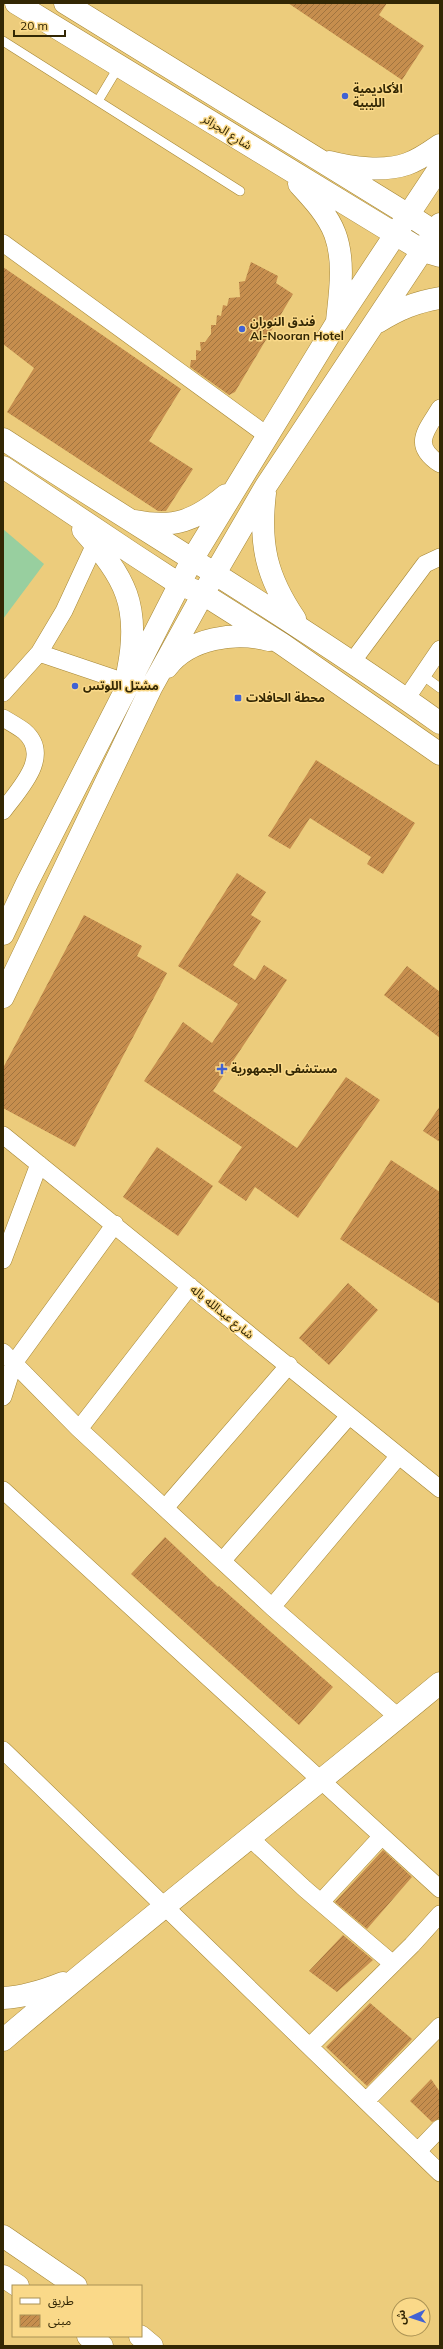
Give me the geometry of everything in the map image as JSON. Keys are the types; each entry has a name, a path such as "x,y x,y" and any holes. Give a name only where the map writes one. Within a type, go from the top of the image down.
{"main road":[{"name":"شارع الجزائر","path":"16,3 395,234 435,241"},
{"name":"شارع الجزائر","path":"65,3 310,156 407,214 435,241"},
{"path":"310,156 345,166 377,168 407,164 440,145"},
{"path":"283,167 316,203 335,234 341,264 336,324"},
{"path":"3,934 123,689 193,558 336,324 407,214 440,167"},
{"path":"3,997 152,688 203,594 266,486 372,326 435,241"},
{"path":"372,326 400,309 418,302 440,298"},
{"path":"3,439 126,519 193,558 300,627 440,723"},
{"path":"3,467 68,512 179,584 203,594 282,644 440,754"},
{"path":"126,519 152,524 177,524 201,515 240,482"},
{"path":"266,486 262,523 266,560 279,595 300,627"},
{"path":"68,512 116,572 129,599 134,624 132,649 123,689"},
{"path":"152,688 170,664 194,646 223,636 253,636 282,644"},
{"path":"3,2040 162,1906 250,1838 440,1683"},
{"path":"3,1998 16,1997 46,1990 78,1976"},
{"path":"3,2236 75,2285"},
{"path":"3,2276 16,2285"},
{"path":"89,2337 102,2346"},
{"path":"141,2337 152,2346"}],"street":[{"path":"3,244 268,436"},
{"path":"440,408 424,434 423,442 424,449 429,457 440,464"},
{"path":"3,693 39,653 64,611 95,544"},
{"path":"352,662 425,564 440,556"},
{"path":"406,699 440,649"},
{"path":"39,653 123,689"},
{"path":"3,718 24,732 32,742 35,754 30,774 3,811"},
{"name":"شارع عبدالله باله","path":"3,1135 115,1224 398,1457 440,1488"},
{"path":"3,1260 39,1164"},
{"path":"3,1398 8,1357 115,1224"},
{"path":"79,1429 190,1286"},
{"path":"8,1357 79,1429 223,1560 272,1607 398,1718"},
{"path":"165,1508 289,1366"},
{"path":"223,1560 349,1416"},
{"path":"272,1607 398,1457"},
{"path":"3,1490 440,1889"},
{"path":"3,1750 162,1906 311,2045 440,2173"},
{"path":"321,1902 382,1836"},
{"path":"250,1838 393,1964"},
{"path":"311,2045 393,1964 440,1914"},
{"path":"366,2101 440,2026"},
{"path":"418,2151 440,2128"}],"lane":[{"path":"3,41 240,191"},
{"path":"98,101 120,66"},
{"path":"422,675 440,688"}],"green space":[{"path":"3,529 44,564 3,619"}],"building":[{"path":"288,3 387,3 379,15 424,46 402,80"},
{"name":"فندق النوران Al-Nooran Hotel","path":"251,262 278,276 276,283 293,294 235,392 229,395 190,367 191,360 196,360 196,350 201,351 200,342 205,342 211,334 211,325 216,325 217,315 221,316 223,305 227,306 229,298 240,297 239,282 245,281"},
{"path":"3,267 181,389 149,441 193,469 166,511 158,511 7,412 34,368 3,344"},
{"path":"316,760 415,823 383,874 367,864 371,857 310,818 290,849 268,836"},
{"path":"237,873 266,892 251,915 261,921 233,965 255,980 264,965 287,980 213,1091 297,1148 346,1077 380,1100 298,1218 255,1187 246,1201 218,1182 242,1147 144,1081 183,1022 212,1043 238,1004 178,966"},
{"path":"84,915 142,946 137,956 167,973 75,1147 3,1108 3,1068"},
{"path":"407,966 440,992 440,1038 384,995"},
{"path":"440,1106 440,1142 423,1131"},
{"path":"157,1147 213,1186 178,1236 123,1197"},
{"path":"391,1160 440,1192 440,1304 340,1239"},
{"path":"348,1283 378,1310 329,1365 299,1338"},
{"path":"165,1537 218,1587 219,1586 333,1687 299,1725 131,1574"},
{"path":"383,1850 412,1877 367,1929 335,1902"},
{"path":"343,1935 373,1960 337,1992 309,1971"},
{"path":"370,2003 412,2039 367,2086 326,2047"},
{"path":"431,2079 440,2092 440,2118 432,2122 410,2101"}],"place":[{"name":"الأكاديمية الليبية","path":"345,96"},
{"name":"فندق النوران Al-Nooran Hotel","path":"242,329"},
{"name":"مشتل اللوتس","path":"75,686"},
{"name":"محطة الحافلات","path":"238,698"},
{"name":"مستشفى الجمهورية","path":"222,1069"}]}
